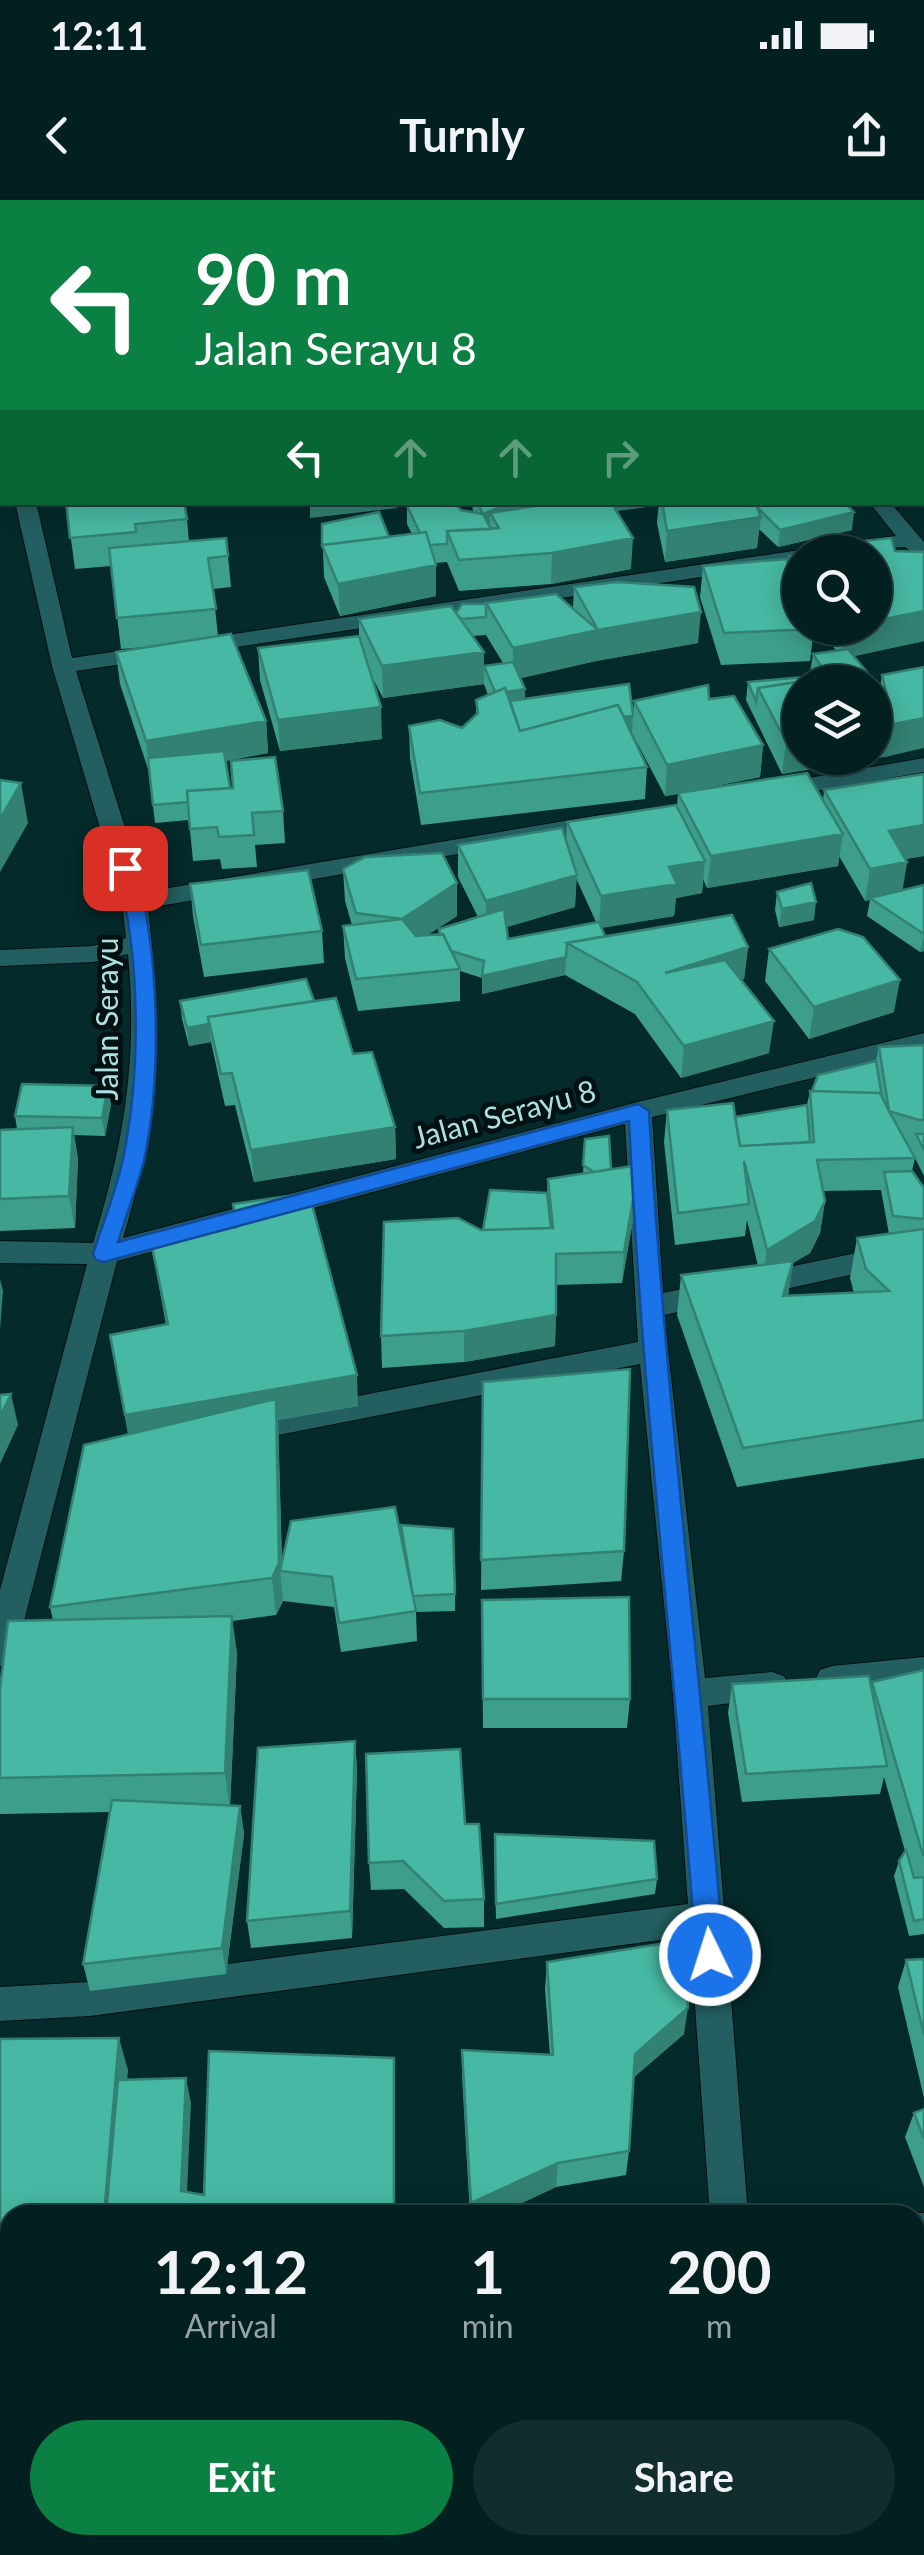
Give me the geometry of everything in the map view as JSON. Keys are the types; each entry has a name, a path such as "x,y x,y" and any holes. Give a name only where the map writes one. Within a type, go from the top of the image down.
{"street":[{"name":"Jalan Serayu","path":"0,1652 5,1617 133,1160 144,1070 136,902 63,666 26,505"},
{"path":"881,505 917,548"},
{"path":"892,549 917,548"},
{"path":"63,666 782,559"},
{"path":"751,795 924,765"},
{"path":"136,902 636,815"},
{"path":"0,958 94,954 140,944"},
{"name":"Jalan Serayu 8","path":"0,1252 104,1254 638,1111 924,1042"},
{"path":"638,1111 649,1307 690,1694 728,2205"},
{"path":"649,1307 924,1249"},
{"path":"205,1438 653,1350"},
{"path":"49,1468 88,1461"},
{"path":"690,1694 924,1670"},
{"path":"0,2004 148,1992 707,1918"}],"building":[{"path":"66,505 185,505 187,519 135,524 136,532 70,538"},
{"path":"456,505 461,510 483,514 491,529 447,531 447,544 430,545 426,532 420,533 407,506"},
{"path":"478,505 506,505 483,514"},
{"path":"541,505 613,505 633,538 552,553 459,560 447,531 499,528 490,513"},
{"path":"663,505 756,505 761,517 667,531"},
{"path":"847,505 854,512 780,530 757,507"},
{"path":"379,512 389,537 322,545 322,524"},
{"path":"426,532 436,565 338,584 322,545"},
{"path":"226,538 228,556 208,558 216,609 117,618 109,548"},
{"path":"892,541 895,551 924,552 924,611 892,618"},
{"path":"782,559 782,630 724,633 703,566"},
{"path":"617,582 694,587 701,612 598,630 574,587"},
{"path":"556,594 598,630 513,648 486,603"},
{"path":"462,604 486,604 486,617 461,619 456,613"},
{"path":"451,606 484,652 382,666 359,619"},
{"path":"231,634 266,721 146,741 116,652"},
{"path":"359,636 381,707 278,720 258,648"},
{"path":"848,649 861,665 820,665 813,654"},
{"path":"513,662 525,689 495,692 484,666"},
{"path":"924,667 924,718 894,724 892,673"},
{"path":"782,679 782,684 758,688 756,702 748,682"},
{"path":"629,684 633,715 624,717 618,705 520,731 510,701"},
{"path":"782,684 782,734 758,688"},
{"path":"708,685 709,699 734,696 763,745 667,765 634,701"},
{"path":"505,688 520,731 618,705 647,767 420,793 409,726 440,720 462,728 478,713 476,700"},
{"path":"224,751 230,788 187,791 188,802 153,805 148,758"},
{"path":"275,757 283,811 252,813 254,835 219,837 217,827 190,829 187,791 233,788 231,761"},
{"path":"924,774 924,825 889,831 907,862 870,869 824,790"},
{"path":"808,775 843,834 711,856 678,793"},
{"path":"0,780 21,783 0,819"},
{"path":"676,805 705,861 669,867 677,884 601,896 567,822"},
{"path":"562,828 577,875 486,901 458,845"},
{"path":"442,853 457,883 402,919 356,913 343,869 365,857"},
{"path":"308,870 322,931 201,945 190,884"},
{"path":"811,883 816,902 782,909 777,892"},
{"path":"924,885 924,934 870,898"},
{"path":"504,909 508,939 599,922 605,936 567,943 566,957 482,976 484,961 451,951 439,929"},
{"path":"732,915 748,947 665,973 725,960 774,1021 684,1046 637,982 567,943"},
{"path":"402,919 416,936 443,934 460,969 356,979 343,926"},
{"path":"838,929 863,937 900,980 814,1007 769,949"},
{"path":"306,979 314,1001 208,1017 209,1024 187,1028 180,1001"},
{"path":"336,998 353,1054 372,1052 395,1127 251,1150 232,1073 221,1074 208,1017"},
{"path":"924,1045 924,1120 889,1111 879,1047"},
{"path":"876,1061 882,1097 880,1093 812,1091 818,1075"},
{"path":"22,1084 108,1086 102,1118 15,1116"},
{"path":"810,1091 880,1093 915,1158 817,1160 825,1201 815,1221 767,1250 744,1161 749,1204 678,1213 667,1110 733,1103 740,1146 814,1142"},
{"path":"807,1105 810,1142 740,1146 735,1117"},
{"path":"73,1127 69,1196 0,1199 0,1130"},
{"path":"916,1134 924,1134 924,1150"},
{"path":"609,1136 611,1169 594,1172 583,1165 585,1139"},
{"path":"639,1165 624,1252 556,1254 556,1315 464,1331 381,1336 384,1222 458,1218 481,1230 553,1228 548,1179"},
{"path":"912,1171 924,1188 924,1219 893,1216 884,1172"},
{"path":"490,1190 547,1193 551,1228 483,1230"},
{"path":"309,1193 357,1375 125,1415 110,1335 168,1324 151,1242 237,1227 233,1204"},
{"path":"924,1229 924,1420 743,1448 681,1275 793,1261 783,1296 889,1291 866,1269 857,1238"},
{"path":"630,1369 624,1551 481,1560 483,1382"},
{"path":"11,1394 0,1417 0,1395"},
{"path":"276,1399 279,1563 272,1578 50,1607 84,1445"},
{"path":"395,1507 416,1611 339,1623 332,1577 280,1571 291,1521"},
{"path":"401,1525 453,1529 455,1594 413,1596"},
{"path":"629,1597 630,1699 483,1699 482,1600"},
{"path":"232,1616 225,1773 0,1778 0,1689 8,1621"},
{"path":"924,1670 924,1855 923,1855 872,1682"},
{"path":"869,1676 887,1766 746,1774 732,1684"},
{"path":"355,1741 350,1911 247,1921 258,1748"},
{"path":"460,1749 465,1824 479,1824 484,1899 444,1901 403,1861 369,1863 366,1754"},
{"path":"112,1800 240,1806 222,1948 83,1964"},
{"path":"495,1834 654,1841 657,1879 496,1904"},
{"path":"906,1850 914,1878 924,1877 924,1919 914,1921 899,1861"},
{"path":"685,1940 688,2008 635,2054 629,2151 558,2163 471,2203 462,2050 553,2055 547,1962"},
{"path":"924,1959 924,2035 906,1960"},
{"path":"119,2038 105,2205 0,2205 0,2039"},
{"path":"209,2051 394,2058 394,2205 107,2205 118,2080 186,2078 181,2191 204,2195"},
{"path":"924,2109 924,2139 914,2113"}],"route":[{"path":"125,868 136,902 140,944 144,1070 133,1160 104,1254 638,1111 646,1192 649,1307 690,1694 710,1955"}]}
